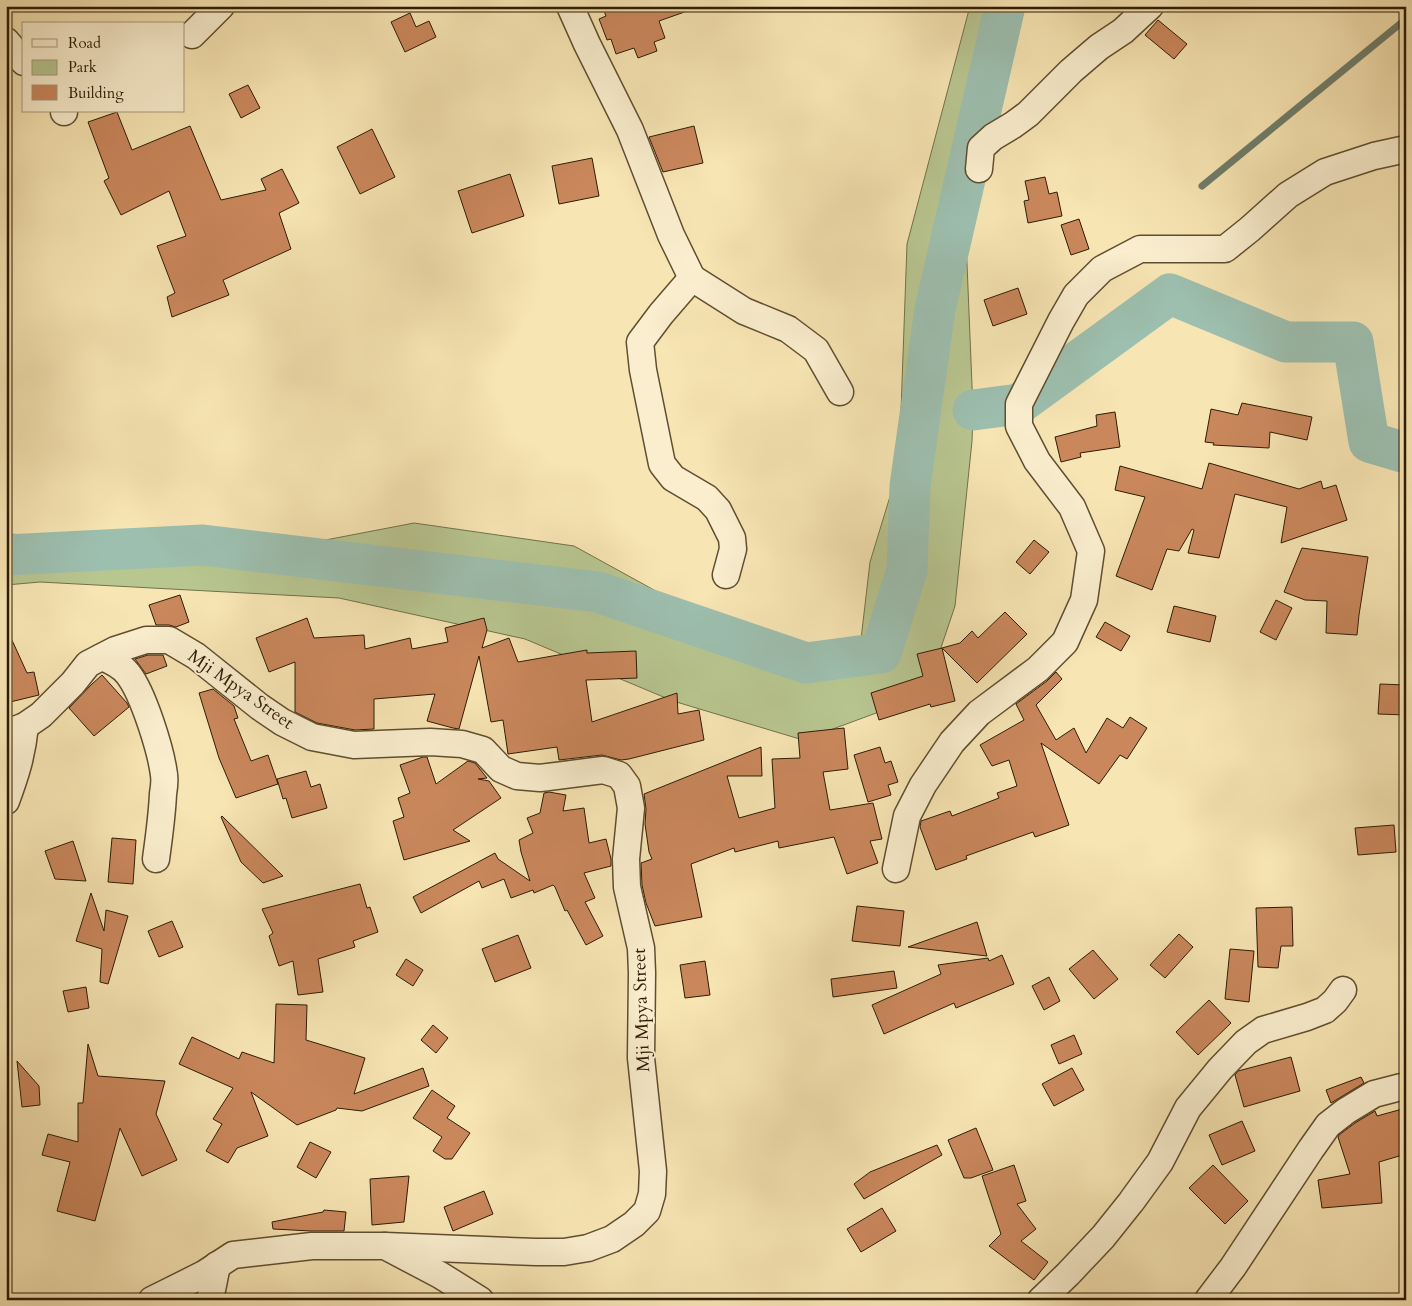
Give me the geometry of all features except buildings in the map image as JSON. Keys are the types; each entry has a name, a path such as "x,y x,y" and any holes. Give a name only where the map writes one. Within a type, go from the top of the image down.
{"street":[{"path":"192,35 221,6"},
{"path":"570,6 630,130 671,235 692,278 744,311 788,329 816,350 840,392"},
{"path":"979,169 981,148 993,137 1028,114 1071,71 1099,47 1123,31 1150,6"},
{"path":"6,41 22,60"},
{"path":"896,868 907,816 923,785 952,742 979,713 1038,669 1065,642 1084,600 1091,551 1072,507 1037,461 1018,426 1019,404 1061,321 1076,296 1102,269 1140,249 1225,249 1288,196 1325,172 1374,156 1406,149"},
{"path":"692,278 660,314 640,342 645,380 662,464 673,478 707,498 718,510 733,543 726,575"},
{"name":"Mji Mpya Street","path":"16,729 41,716 88,664 115,650 146,640 168,640 196,656 260,707 312,737 354,745 430,742 462,744 483,750 501,769 517,776 540,778 603,770 619,775 627,786 632,808 626,859 627,887 641,948 641,1058 653,1171 652,1194 647,1211 634,1224 612,1239 588,1248 564,1252 386,1246 312,1246 233,1255 204,1274 152,1300"},
{"path":"102,657 115,662 127,673 136,686 149,717 159,753 164,775 156,859"},
{"path":"6,801 17,773 22,752 16,729"},
{"path":"1041,1300 1109,1230 1160,1162 1188,1108 1246,1042 1263,1030 1325,1010 1343,990"},
{"path":"1208,1300 1233,1267 1328,1125 1346,1111 1374,1094 1406,1087"},
{"path":"386,1246 440,1275 480,1300"},
{"path":"210,1300 217,1265"}],"green space":[{"path":"970,6 1022,6 963,166 973,410 972,441 955,606 925,695 803,740 673,701 525,639 339,598 40,582 6,585 6,534 289,547 414,523 574,546 725,629 783,655 858,665 870,562 899,467 907,244"}],"waterway":[{"path":"6,555 203,545 598,592 806,663 881,653 907,570 910,486 935,309 1005,6"},
{"path":"1202,186 1406,19"},
{"path":"973,410 1019,404 1170,294 1286,342 1353,342 1369,442 1406,453"}]}
